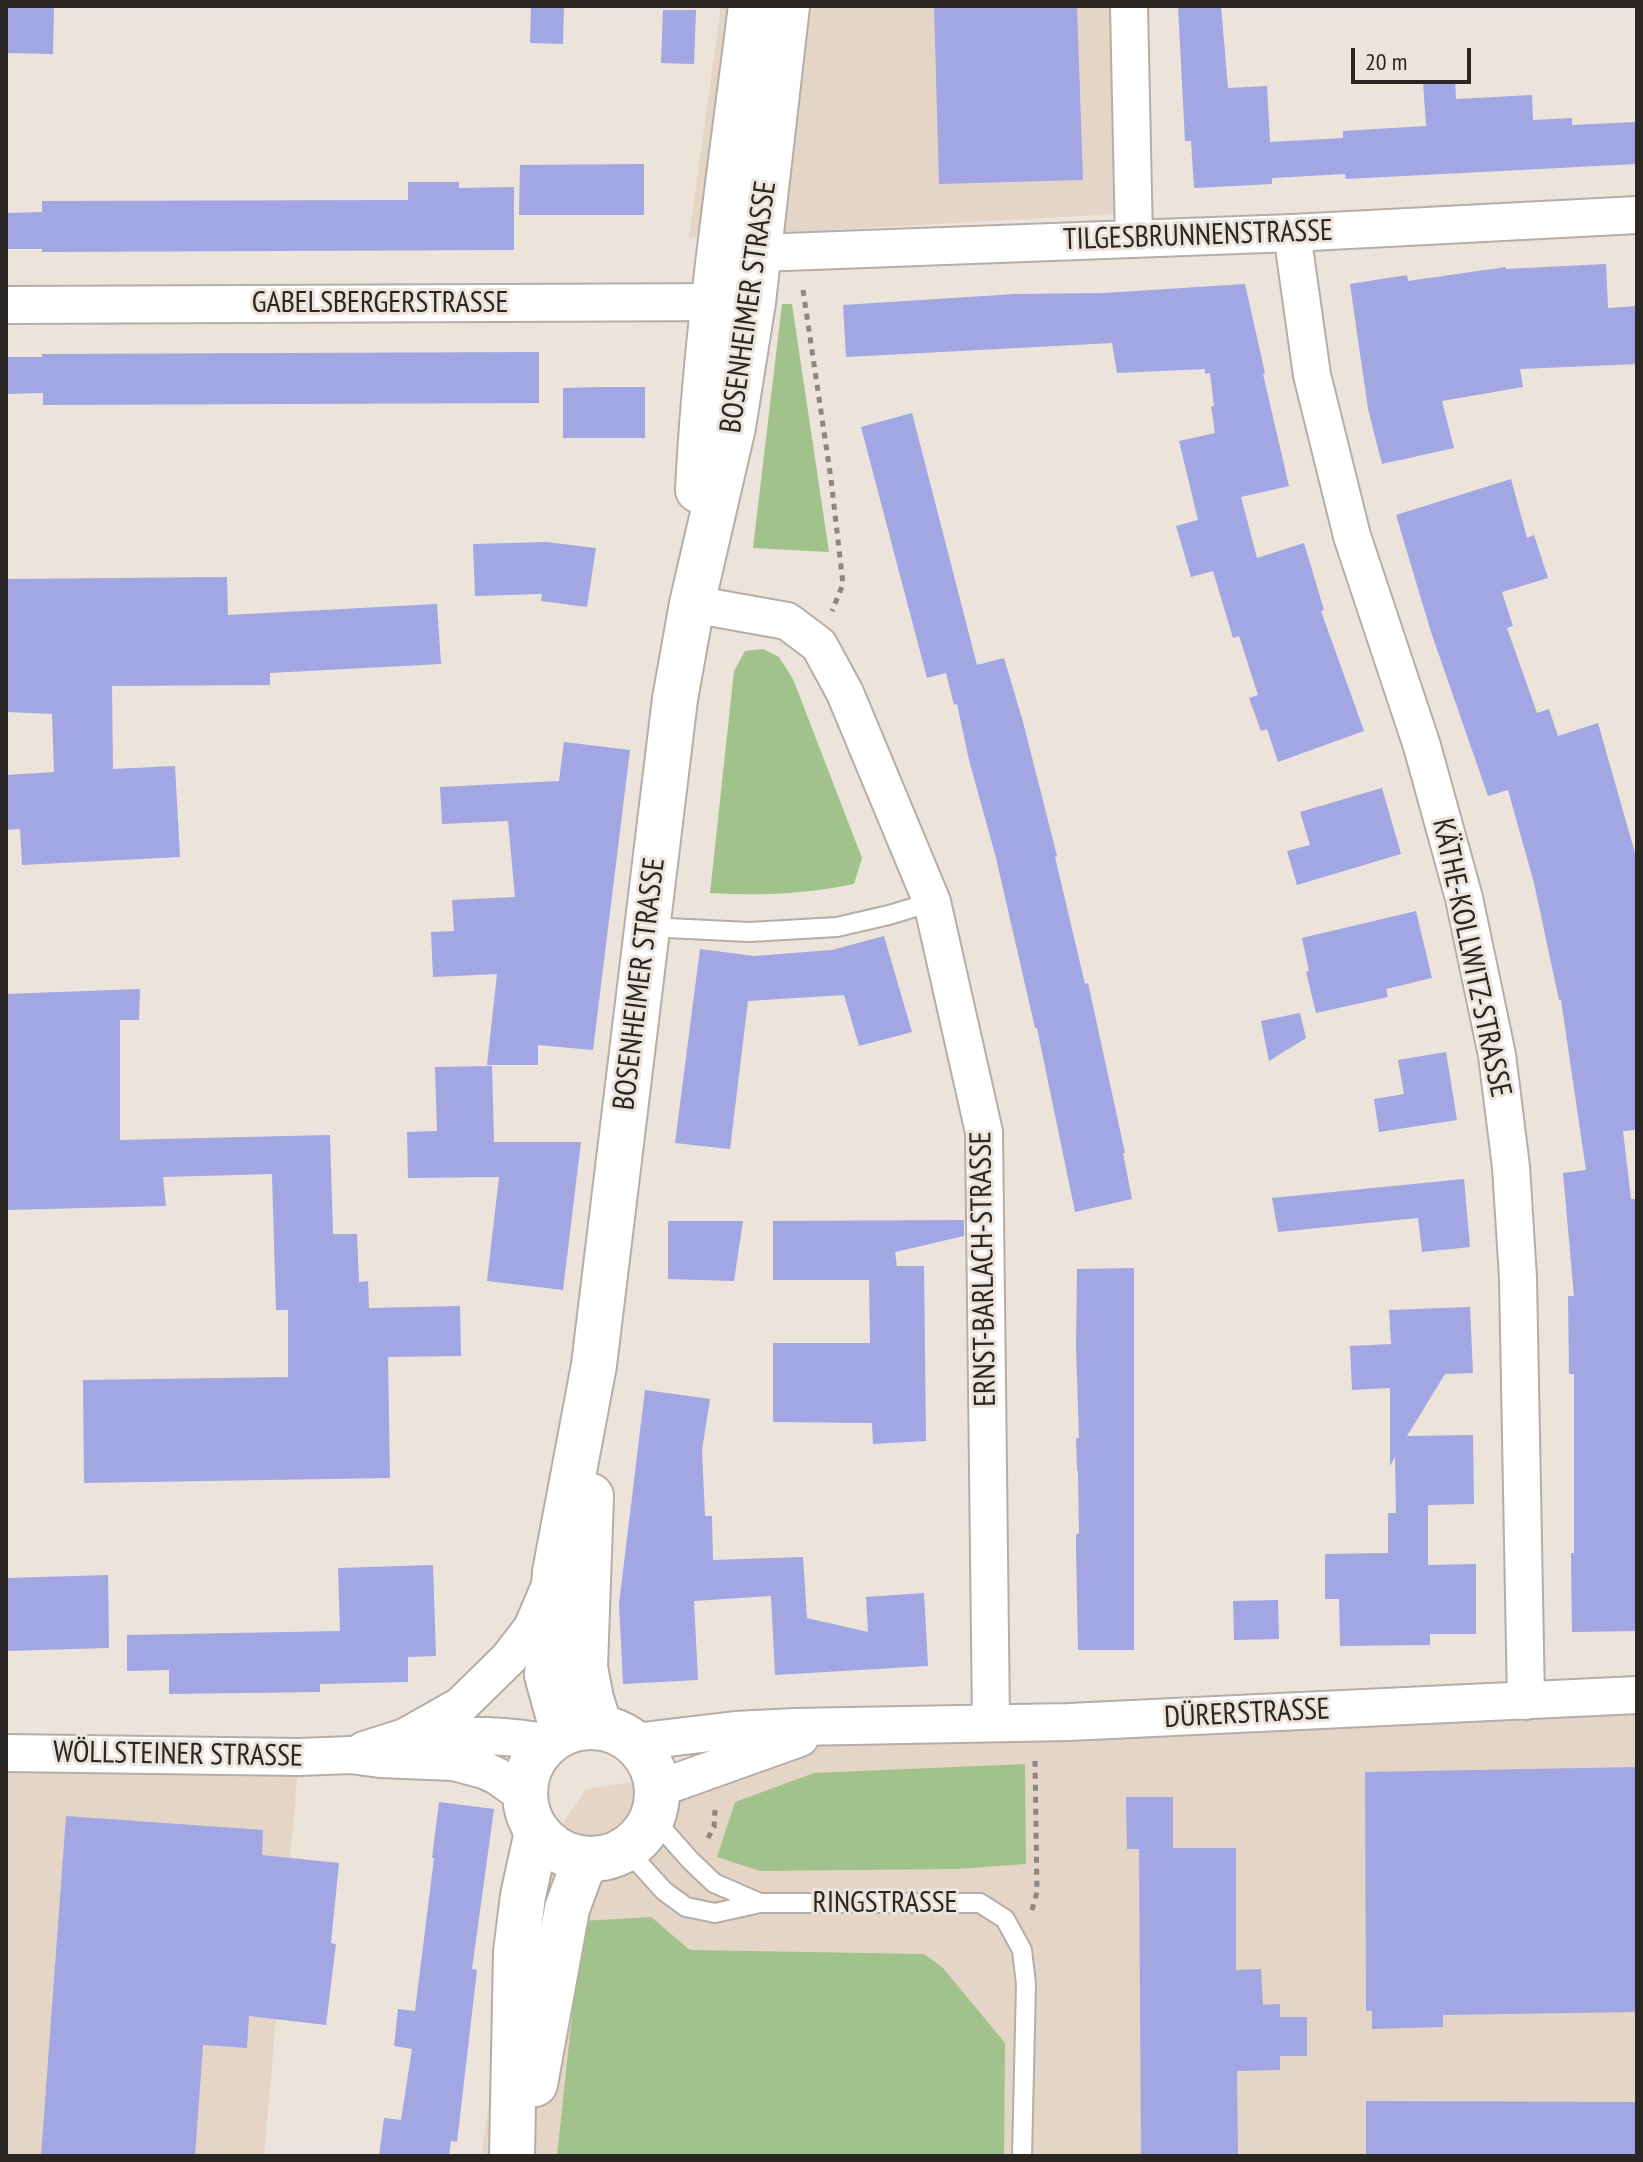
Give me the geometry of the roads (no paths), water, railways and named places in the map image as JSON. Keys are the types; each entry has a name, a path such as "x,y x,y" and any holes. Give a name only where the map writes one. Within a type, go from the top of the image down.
{"street":[{"name":"BOSENHEIMER STRASSE","path":"586,1737 547,1675 555,1572 594,1365 675,699 692,604 733,427 734,302 751,6"},
{"name":"BOSENHEIMER STRASSE","path":"734,302 759,253 787,6"},
{"path":"1129,6 1134,239"},
{"name":"TILGESBRUNNENSTRASSE","path":"759,253 1292,233 1637,215"},
{"name":"KÄTHE-KOLLWITZ-STRASSE","path":"1292,233 1312,375 1352,536 1422,746 1464,898 1497,1055 1511,1167 1518,1278 1526,1701"},
{"name":"GABELSBERGERSTRASSE","path":"6,305 734,302"},
{"name":"ERNST-BARLACH-STRASSE","path":"692,604 787,621 819,645 845,693 932,902 984,1132 991,1722"},
{"name":"BOSENHEIMER STRASSE","path":"586,1737 591,1699 585,1667 594,1365"},
{"name":"WÖLLSTEINER STRASSE","path":"351,1755 405,1737 460,1706 509,1658 532,1628 555,1572"},
{"name":"DÜRERSTRASSE","path":"586,1737 856,1726 1035,1723 1637,1695"},
{"name":"DÜRERSTRASSE","path":"654,1803 729,1764 795,1739 856,1726"},
{"name":"WÖLLSTEINER STRASSE","path":"405,1737 586,1737"},
{"path":"512,2156 516,1952 531,1814 527,1776 534,1758 586,1737 645,1756 653,1771 654,1803 643,1831 632,1843 604,1855 580,1873 567,1909 522,2156"},
{"name":"WÖLLSTEINER STRASSE","path":"6,1753 351,1755 454,1762 497,1776 531,1814"},
{"path":"531,1814 552,1846 570,1855 604,1855"}],"lane":[{"path":"647,927 749,932 837,927 932,902"},
{"name":"RINGSTRASSE","path":"654,1803 690,1860 714,1883 760,1903"},
{"name":"RINGSTRASSE","path":"604,1855 637,1861 664,1891 686,1907 715,1913 760,1903 980,1903 1005,1919 1022,1950 1026,1984 1022,2156"}]}
